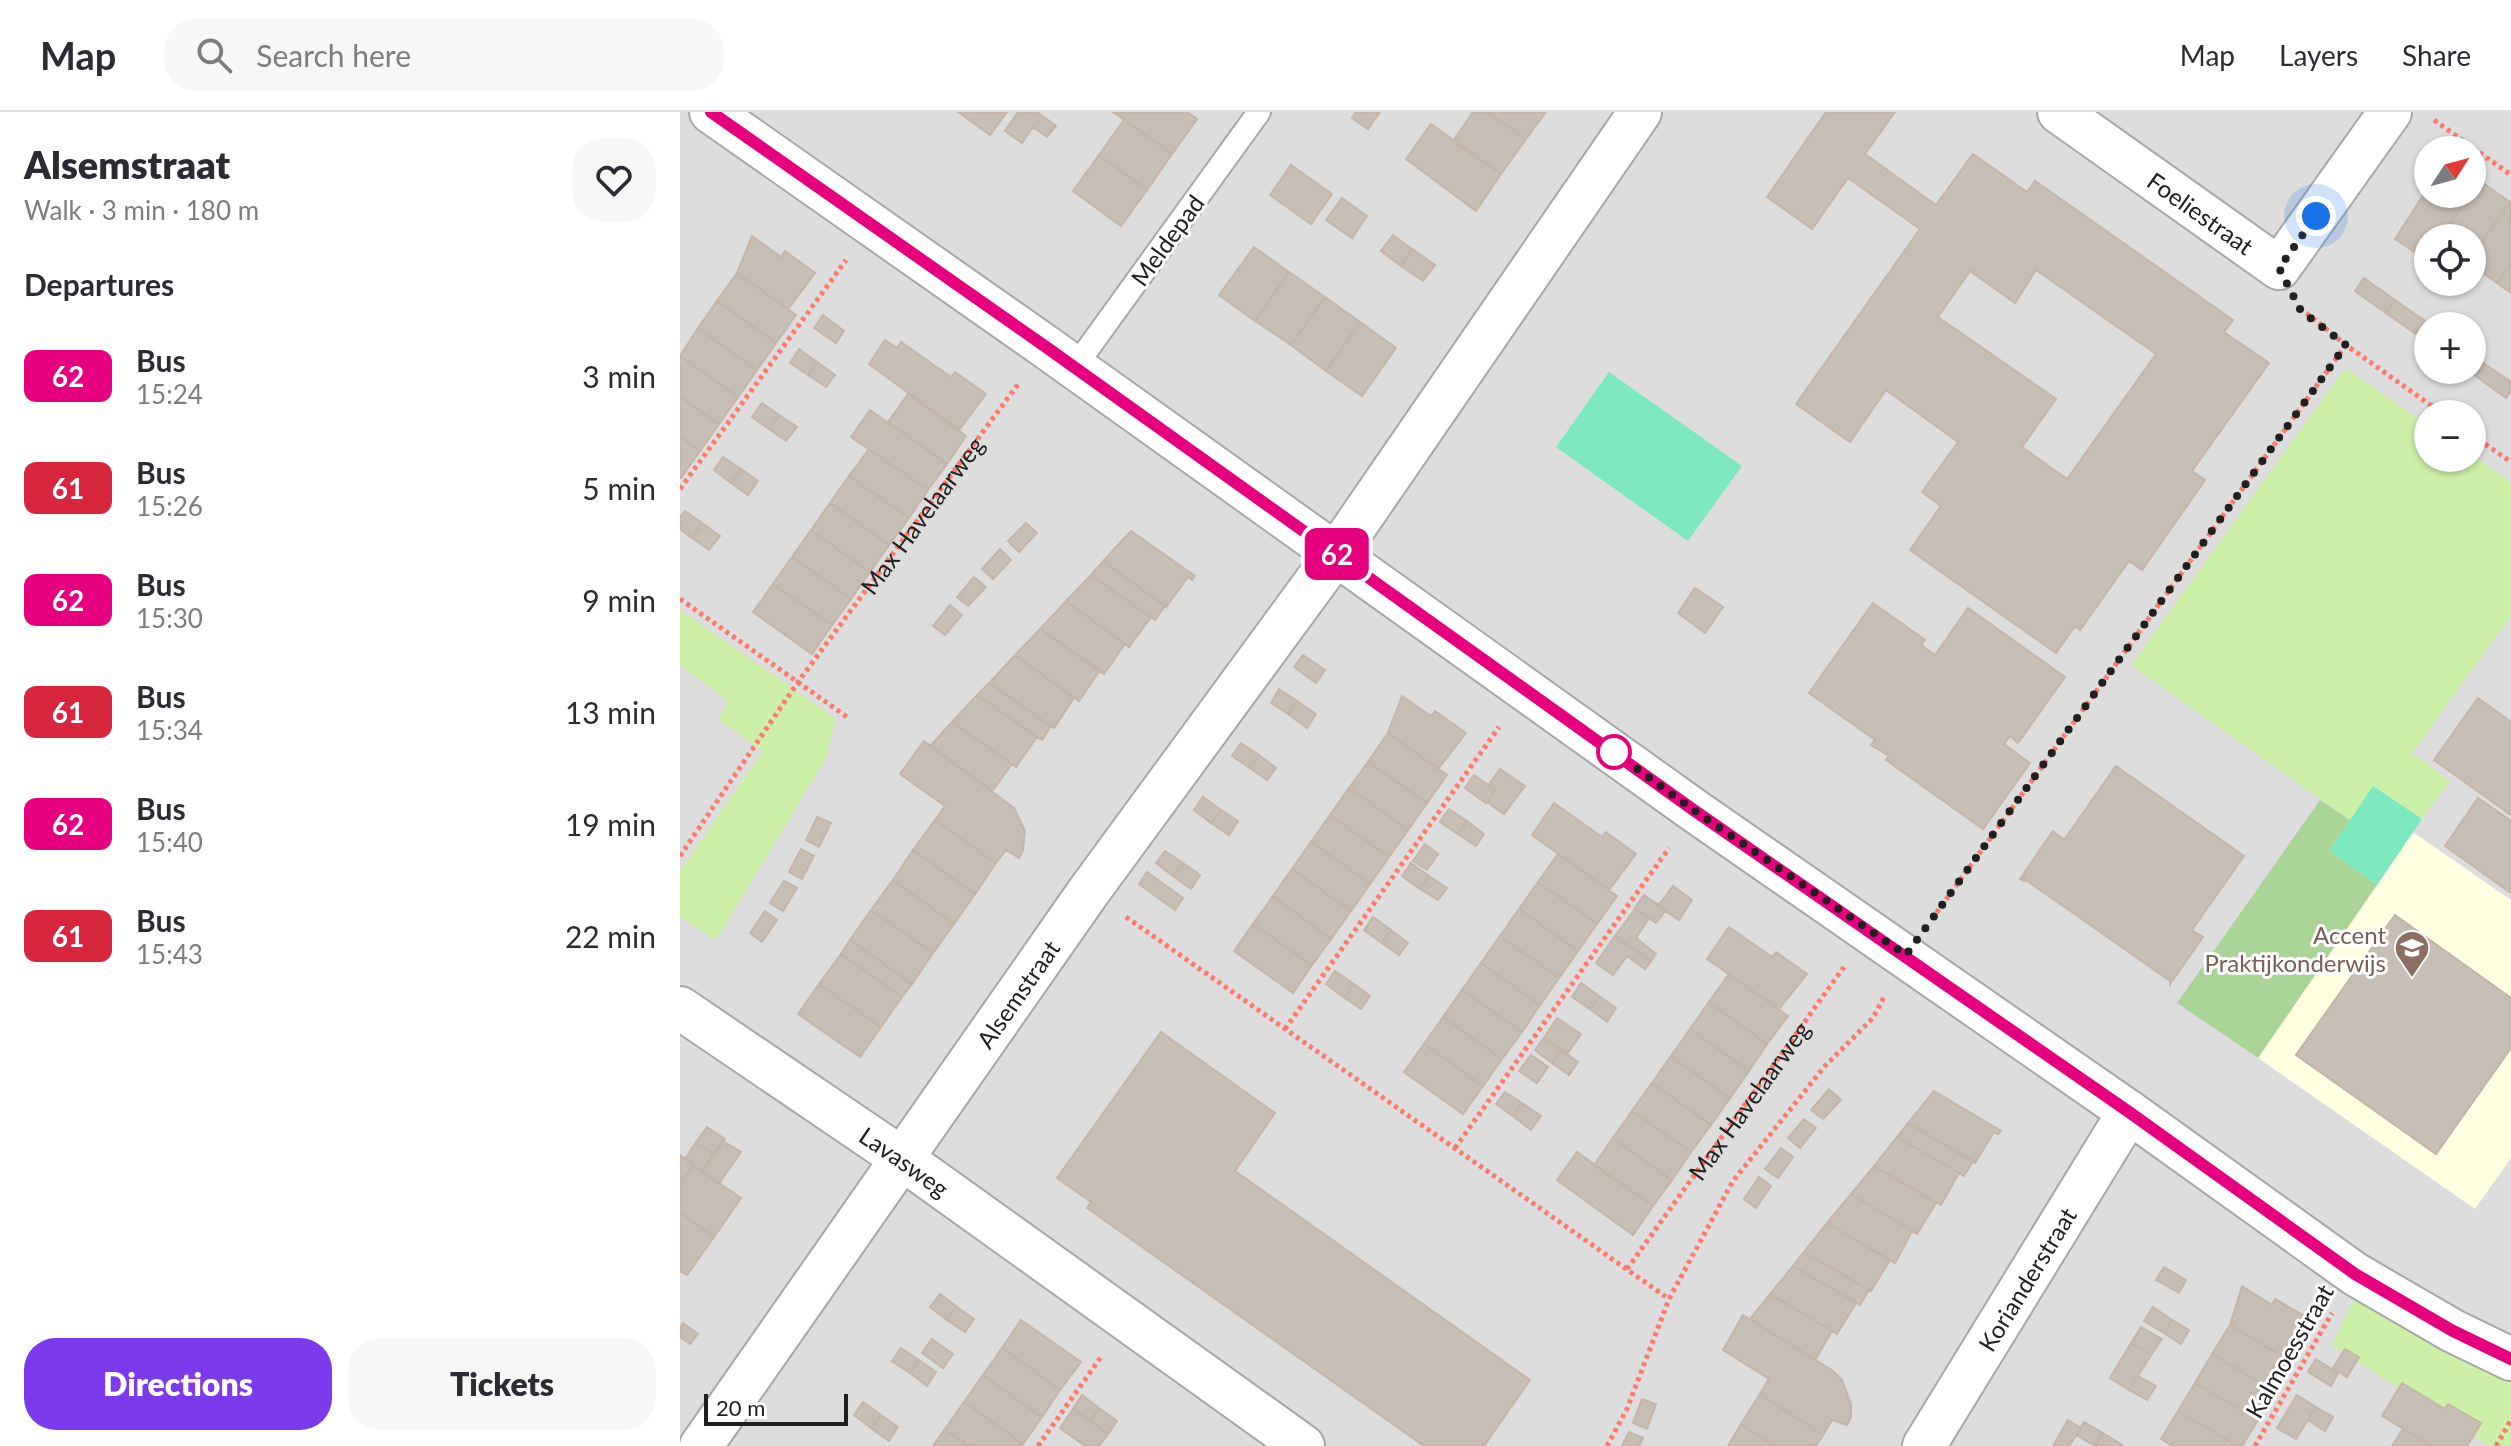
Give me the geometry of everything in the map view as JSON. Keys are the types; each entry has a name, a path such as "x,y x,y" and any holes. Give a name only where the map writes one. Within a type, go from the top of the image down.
{"street":[{"path":"711,112 1695,811 1906,955 2355,1274 2453,1331 2511,1359"},
{"name":"Alsemstraat","path":"701,1446 1089,891 1336,554 1640,112"},
{"name":"Foeliestraat","path":"2059,112 2279,268"},
{"path":"2279,268 2390,112"},
{"name":"Lavasweg","path":"680,1008 901,1158 1303,1446"},
{"name":"Korianderstraat","path":"1924,1446 2129,1112"}],"lane":[{"name":"Meldepad","path":"1060,358 1259,112"}],"path":[{"path":"2423,112 2511,175"},
{"path":"680,489 872,225"},
{"name":"Foeliestraat","path":"2279,268 2301,311 2423,400"},
{"path":"1607,1446 1627,1409 1669,1299 1733,1181 1825,1066 1873,1018 1906,955 2346,345"},
{"name":"Max Havelaarweg","path":"798,682 1060,358"},
{"path":"2486,445 2511,462"},
{"path":"680,599 850,719"},
{"path":"680,856 798,682"},
{"path":"1285,1029 1525,690"},
{"path":"1455,1148 1695,811"},
{"path":"1089,891 1669,1299"},
{"name":"Max Havelaarweg","path":"1627,1269 1870,930"},
{"name":"Kalmoesstraat","path":"2255,1446 2355,1274"},
{"path":"1038,1446 1126,1320"},
{"path":"2496,1446 2511,1420"}],"shaded area":[{"path":"680,112 2511,112 2511,1446 680,1446"},
{"name":"Accent Praktijkonderwijs","path":"2413,832 2511,900 2511,1158 2475,1209 2258,1058"}],"green space":[{"path":"2345,368 2414,415 2414,472 2486,472 2486,465 2511,482 2511,616 2412,753 2450,781 2422,819 2374,786 2350,820 2131,665"},
{"path":"1609,372 1742,466 1688,541 1556,447"},
{"path":"680,610 836,719 826,758 716,940 680,917 680,871 763,751 718,719 728,701 680,665"},
{"path":"2373,786 2422,819 2377,885 2329,851"},
{"path":"2320,800 2350,820 2329,851 2377,885 2258,1058 2177,1003"},
{"path":"2360,1286 2511,1379 2511,1446 2490,1446 2332,1345"}],"building":[{"path":"958,112 1007,112 990,135"},
{"path":"1018,112 1037,112 1056,126 1047,137 1033,127 1022,143 1005,131"},
{"path":"1113,112 1187,112 1197,119 1172,154"},
{"path":"1356,112 1380,112 1368,129 1352,118"},
{"path":"1473,112 1487,112 1526,139 1501,174 1453,141"},
{"path":"1487,112 1546,112 1526,139"},
{"path":"1826,112 1895,112 1865,154 1936,205 1973,154 2027,192 2035,181 2233,320 2224,332 2269,363 2192,471 2205,480 2142,570 2129,561 2080,630 2075,626 2056,653 1910,550 1941,506 1922,492 1958,442 1886,390 1850,442 1796,404 1920,229 1848,178 1812,229 1767,197","holes":["2036,270 2156,354 2067,479 2022,447 2056,399 1938,317 1970,271 2015,303"]},
{"path":"1124,120 1172,154 1147,190 1099,155"},
{"path":"1431,124 1501,174 1476,211 1406,159"},
{"path":"1099,155 1147,190 1121,226 1073,191"},
{"path":"1291,165 1332,194 1311,224 1270,195"},
{"path":"2486,185 2510,202 2486,235 2486,224 2450,224 2461,208 2486,208"},
{"path":"1342,198 1367,216 1352,238 1326,220"},
{"path":"2510,202 2511,264 2497,283 2486,275 2486,235"},
{"path":"2415,208 2461,208 2450,224 2414,224 2414,252 2395,239"},
{"path":"1393,235 1412,249 1401,266 1381,251"},
{"path":"752,236 781,257 785,251 815,273 788,309 737,273"},
{"path":"1254,247 1289,272 1255,321 1219,295"},
{"path":"1412,249 1435,265 1423,281 1401,266"},
{"path":"2511,264 2511,293 2497,283"},
{"path":"1289,272 1325,297 1291,345 1255,321"},
{"path":"737,273 796,315 776,343 717,301"},
{"path":"2364,278 2395,300 2386,313 2355,291"},
{"path":"1325,297 1360,322 1326,371 1291,345"},
{"path":"2395,300 2414,313 2414,333 2386,313"},
{"path":"717,301 776,343 757,370 698,328"},
{"path":"823,315 844,331 836,343 814,328"},
{"path":"1360,322 1396,348 1362,396 1326,371"},
{"path":"698,328 757,370 738,397 680,356"},
{"path":"885,340 897,348 901,342 951,377 955,372 986,394 959,430 869,364"},
{"path":"799,349 817,362 808,375 790,363"},
{"path":"680,356 738,397 719,424 680,397"},
{"path":"817,362 835,375 826,387 808,375"},
{"path":"2486,365 2511,382 2511,391 2506,398 2486,383"},
{"path":"908,394 966,436 947,464 888,422"},
{"path":"680,397 719,424 700,451 680,437"},
{"path":"762,403 779,415 769,429 752,417"},
{"path":"870,410 947,464 928,490 851,437"},
{"path":"779,415 797,427 786,441 769,429"},
{"path":"680,437 700,451 681,478 680,478"},
{"path":"869,449 928,490 909,518 849,476"},
{"path":"723,457 741,469 731,483 714,470"},
{"path":"741,469 758,481 748,495 731,483"},
{"path":"849,476 909,518 889,545 830,503"},
{"path":"830,503 889,545 870,572 811,530"},
{"path":"685,511 702,523 692,538 680,529 680,517"},
{"path":"702,523 720,536 709,550 692,538"},
{"path":"1026,523 1037,533 1019,552 1008,541"},
{"path":"811,530 870,572 851,599 792,557"},
{"path":"1131,531 1195,576 1192,580 1188,577 1166,607 1103,561"},
{"path":"1000,549 1011,560 993,579 982,569"},
{"path":"792,557 851,599 832,625 773,584"},
{"path":"1103,561 1165,606 1155,620 1091,575"},
{"path":"1091,575 1151,617 1129,647 1066,601"},
{"path":"974,577 986,587 968,606 957,597"},
{"path":"773,584 832,625 812,654 753,612"},
{"path":"1695,588 1723,607 1705,633 1678,613"},
{"path":"1066,601 1125,644 1104,674 1040,629"},
{"path":"1873,603 1925,640 1921,645 1935,655 1968,608 2065,677 2018,743 2010,736 2004,744 2030,763 1983,829 1886,760 1889,756 1871,745 1875,740 1809,693"},
{"path":"950,605 962,615 945,635 933,626"},
{"path":"1040,629 1100,670 1079,701 1015,655"},
{"path":"1015,655 1074,698 1054,728 989,683"},
{"path":"1303,655 1325,670 1316,683 1294,667"},
{"path":"989,683 1051,726 1042,740 977,695"},
{"path":"1279,689 1297,701 1288,714 1271,703"},
{"path":"977,695 1037,737 1016,767 952,722"},
{"path":"1402,696 1431,716 1435,711 1466,733 1438,769 1388,733"},
{"path":"2478,698 2511,722 2511,815 2434,760"},
{"path":"1297,701 1316,714 1307,728 1288,714"},
{"path":"952,722 1012,764 992,791 930,746"},
{"path":"1388,733 1447,775 1427,803 1368,762"},
{"path":"924,741 1014,808 1025,831 1019,858 1006,850 996,863 935,820 945,806 900,774"},
{"path":"1241,743 1259,755 1250,768 1232,756"},
{"path":"1259,755 1276,768 1267,780 1250,768"},
{"path":"1368,762 1427,803 1408,830 1349,788"},
{"path":"2116,766 2244,856 2192,930 2203,937 2170,984 2170,981 2066,908 2020,879 2053,831 2064,840"},
{"path":"1500,769 1525,786 1504,814 1487,802 1495,790 1488,786"},
{"path":"1474,775 1495,790 1486,803 1465,788"},
{"path":"1349,788 1408,830 1389,857 1330,815"},
{"path":"1203,797 1221,810 1211,823 1194,810"},
{"path":"2478,798 2511,821 2511,893 2445,846"},
{"path":"1554,803 1602,837 1606,832 1636,854 1609,890 1532,835"},
{"path":"1449,809 1467,821 1458,834 1440,822"},
{"path":"1221,810 1238,821 1229,835 1211,823"},
{"path":"1330,815 1389,857 1370,884 1311,842"},
{"path":"817,817 831,823 819,847 806,840"},
{"path":"935,820 996,863 975,894 913,850"},
{"path":"1467,821 1484,834 1476,846 1458,834"},
{"path":"1311,842 1370,884 1351,911 1292,869"},
{"path":"1425,844 1438,854 1427,870 1413,861"},
{"path":"801,849 814,856 802,879 789,872"},
{"path":"913,850 975,894 954,924 893,880"},
{"path":"1165,851 1183,863 1173,876 1156,863"},
{"path":"1558,854 1617,896 1597,924 1538,882"},
{"path":"1183,863 1200,875 1191,889 1173,876"},
{"path":"1411,863 1429,876 1420,889 1402,876"},
{"path":"1292,869 1351,911 1331,939 1273,896"},
{"path":"1147,872 1183,898 1175,910 1139,884"},
{"path":"1429,876 1447,888 1438,900 1420,889"},
{"path":"893,880 954,924 933,953 871,910"},
{"path":"784,881 797,888 783,911 770,903"},
{"path":"1538,882 1597,924 1578,951 1519,909"},
{"path":"1673,886 1692,900 1679,920 1658,906"},
{"path":"1644,895 1666,910 1656,923 1635,908"},
{"path":"1273,896 1331,939 1312,965 1253,924"},
{"path":"1519,909 1578,951 1559,978 1500,936"},
{"path":"1635,909 1649,918 1636,938 1656,954 1651,961 1615,936"},
{"path":"871,910 933,953 912,984 850,940"},
{"path":"765,911 777,920 762,942 750,933"},
{"path":"2395,915 2511,998 2511,1048 2436,1154 2296,1055"},
{"path":"1373,917 1391,930 1382,943 1364,930"},
{"path":"1253,924 1312,965 1293,993 1234,951"},
{"path":"1729,927 1772,957 1776,952 1807,974 1779,1009 1707,959"},
{"path":"1391,930 1408,943 1399,955 1382,943"},
{"path":"1500,936 1559,978 1540,1005 1481,963"},
{"path":"1615,936 1651,961 1645,969 1627,956 1613,975 1596,963"},
{"path":"850,940 912,984 902,997 841,954"},
{"path":"841,954 902,997 881,1027 819,984"},
{"path":"1481,963 1540,1005 1522,1032 1462,990"},
{"path":"1335,971 1354,984 1345,998 1326,984"},
{"path":"1729,974 1788,1016 1767,1044 1709,1002"},
{"path":"1581,983 1599,996 1590,1009 1572,997"},
{"path":"819,984 881,1027 860,1057 798,1014"},
{"path":"1354,984 1370,996 1361,1009 1345,998"},
{"path":"1462,990 1522,1032 1502,1059 1443,1017"},
{"path":"1599,996 1616,1008 1607,1022 1590,1009"},
{"path":"1709,1002 1767,1044 1749,1071 1690,1029"},
{"path":"1443,1017 1502,1059 1483,1086 1424,1044"},
{"path":"1557,1018 1581,1034 1567,1054 1544,1038"},
{"path":"1690,1029 1749,1071 1730,1098 1671,1056"},
{"path":"1161,1032 1275,1113 1235,1171 1530,1380 1484,1446 1424,1446 1087,1208 1091,1202 1057,1178"},
{"path":"1544,1038 1561,1050 1552,1063 1535,1050"},
{"path":"1424,1044 1483,1086 1463,1114 1404,1072"},
{"path":"1561,1050 1578,1062 1569,1075 1552,1063"},
{"path":"1531,1055 1548,1067 1537,1083 1519,1071"},
{"path":"1671,1056 1730,1098 1711,1125 1652,1083"},
{"path":"1652,1083 1711,1125 1691,1152 1632,1111"},
{"path":"1829,1089 1841,1100 1823,1119 1811,1110"},
{"path":"1934,1091 2001,1131 1998,1134 1994,1132 1975,1163 1908,1123"},
{"path":"1505,1092 1522,1103 1513,1116 1496,1104"},
{"path":"1522,1103 1541,1116 1531,1130 1513,1116"},
{"path":"1632,1111 1691,1152 1672,1180 1613,1138"},
{"path":"1804,1119 1816,1128 1800,1148 1788,1138"},
{"path":"1908,1123 1973,1161 1964,1176 1897,1137"},
{"path":"707,1127 725,1139 714,1155 696,1142"},
{"path":"1897,1137 1959,1173 1941,1205 1874,1166"},
{"path":"1613,1138 1672,1180 1653,1206 1594,1165"},
{"path":"723,1141 741,1152 719,1183 702,1171"},
{"path":"696,1142 714,1155 702,1171 685,1159"},
{"path":"1781,1148 1793,1157 1778,1178 1765,1169"},
{"path":"1577,1152 1653,1206 1633,1235 1557,1180"},
{"path":"680,1155 693,1165 680,1184"},
{"path":"693,1165 741,1198 714,1237 680,1213 680,1184"},
{"path":"1874,1166 1936,1203 1917,1234 1851,1194"},
{"path":"1759,1177 1771,1186 1756,1208 1744,1199"},
{"path":"1851,1194 1912,1231 1895,1263 1827,1223"},
{"path":"680,1213 714,1237 687,1275 680,1271"},
{"path":"1827,1223 1890,1260 1871,1291 1804,1252"},
{"path":"1804,1252 1869,1290 1860,1305 1793,1266"},
{"path":"1793,1266 1856,1303 1837,1334 1770,1294"},
{"path":"2164,1267 2186,1280 2179,1293 2156,1280"},
{"path":"2242,1286 2272,1305 2275,1299 2308,1318 2283,1357 2230,1325"},
{"path":"940,1294 957,1307 947,1320 930,1307"},
{"path":"1770,1294 1832,1331 1815,1360 1750,1319"},
{"path":"957,1307 974,1319 965,1332 947,1320"},
{"path":"2153,1307 2172,1320 2164,1333 2144,1321"},
{"path":"1743,1315 1833,1371 1842,1380 1851,1404 1851,1417 1847,1425 1832,1420 1823,1435 1760,1394 1769,1379 1723,1350"},
{"path":"1021,1320 1081,1362 1060,1390 1002,1348"},
{"path":"2172,1320 2189,1330 2181,1344 2164,1333"},
{"path":"683,1323 698,1334 690,1344 680,1337"},
{"path":"2230,1325 2292,1362 2275,1391 2212,1354"},
{"path":"2141,1327 2162,1339 2151,1355 2131,1343"},
{"path":"932,1339 953,1354 943,1368 922,1353"},
{"path":"2131,1343 2151,1355 2129,1390 2110,1378"},
{"path":"901,1348 919,1360 910,1373 892,1361"},
{"path":"1002,1348 1060,1390 1042,1417 983,1375"},
{"path":"2345,1349 2359,1357 2347,1377 2333,1368"},
{"path":"2212,1354 2275,1391 2258,1420 2195,1383"},
{"path":"2316,1359 2338,1373 2331,1386 2308,1372"},
{"path":"919,1360 936,1372 927,1386 910,1373"},
{"path":"983,1375 1042,1417 1023,1444 964,1402"},
{"path":"2138,1376 2156,1386 2147,1400 2129,1390"},
{"path":"2195,1383 2258,1420 2242,1446 2178,1411"},
{"path":"2402,1383 2445,1409 2448,1404 2481,1423 2467,1446 2432,1446 2382,1416"},
{"path":"1760,1394 1823,1435 1816,1446 1774,1446 1741,1424"},
{"path":"1082,1395 1099,1408 1091,1421 1073,1409"},
{"path":"2297,1395 2316,1407 2296,1439 2277,1428"},
{"path":"1642,1399 1656,1404 1647,1429 1633,1423"},
{"path":"863,1402 881,1415 871,1428 854,1415"},
{"path":"964,1402 1023,1444 969,1446 945,1429"},
{"path":"2316,1407 2333,1417 2325,1431 2308,1420"},
{"path":"1099,1408 1117,1421 1108,1434 1091,1421"},
{"path":"1073,1409 1108,1434 1099,1446 1085,1446 1060,1428"},
{"path":"2178,1411 2238,1446 2173,1446 2161,1439"},
{"path":"881,1415 898,1427 889,1441 871,1428"},
{"path":"2068,1420 2081,1428 2069,1446 2053,1446"},
{"path":"2084,1422 2103,1433 2095,1446 2076,1435"},
{"path":"1741,1424 1774,1446 1728,1446"},
{"path":"945,1429 969,1446 933,1446"},
{"path":"2403,1429 2432,1446 2392,1446"},
{"path":"1629,1432 1643,1438 1639,1446 1622,1446"},
{"path":"2103,1433 2122,1445 2095,1446"}],"bus line":[{"name":"62","path":"711,112 1046,347 1695,811 1906,955 2355,1274 2453,1331 2511,1359"}],"place":[{"name":"Accent Praktijkonderwijs","path":"2412,979"}],"route":[{"path":"1614,752 1906,955 2346,345 2301,311 2279,268 2316,216"}]}
